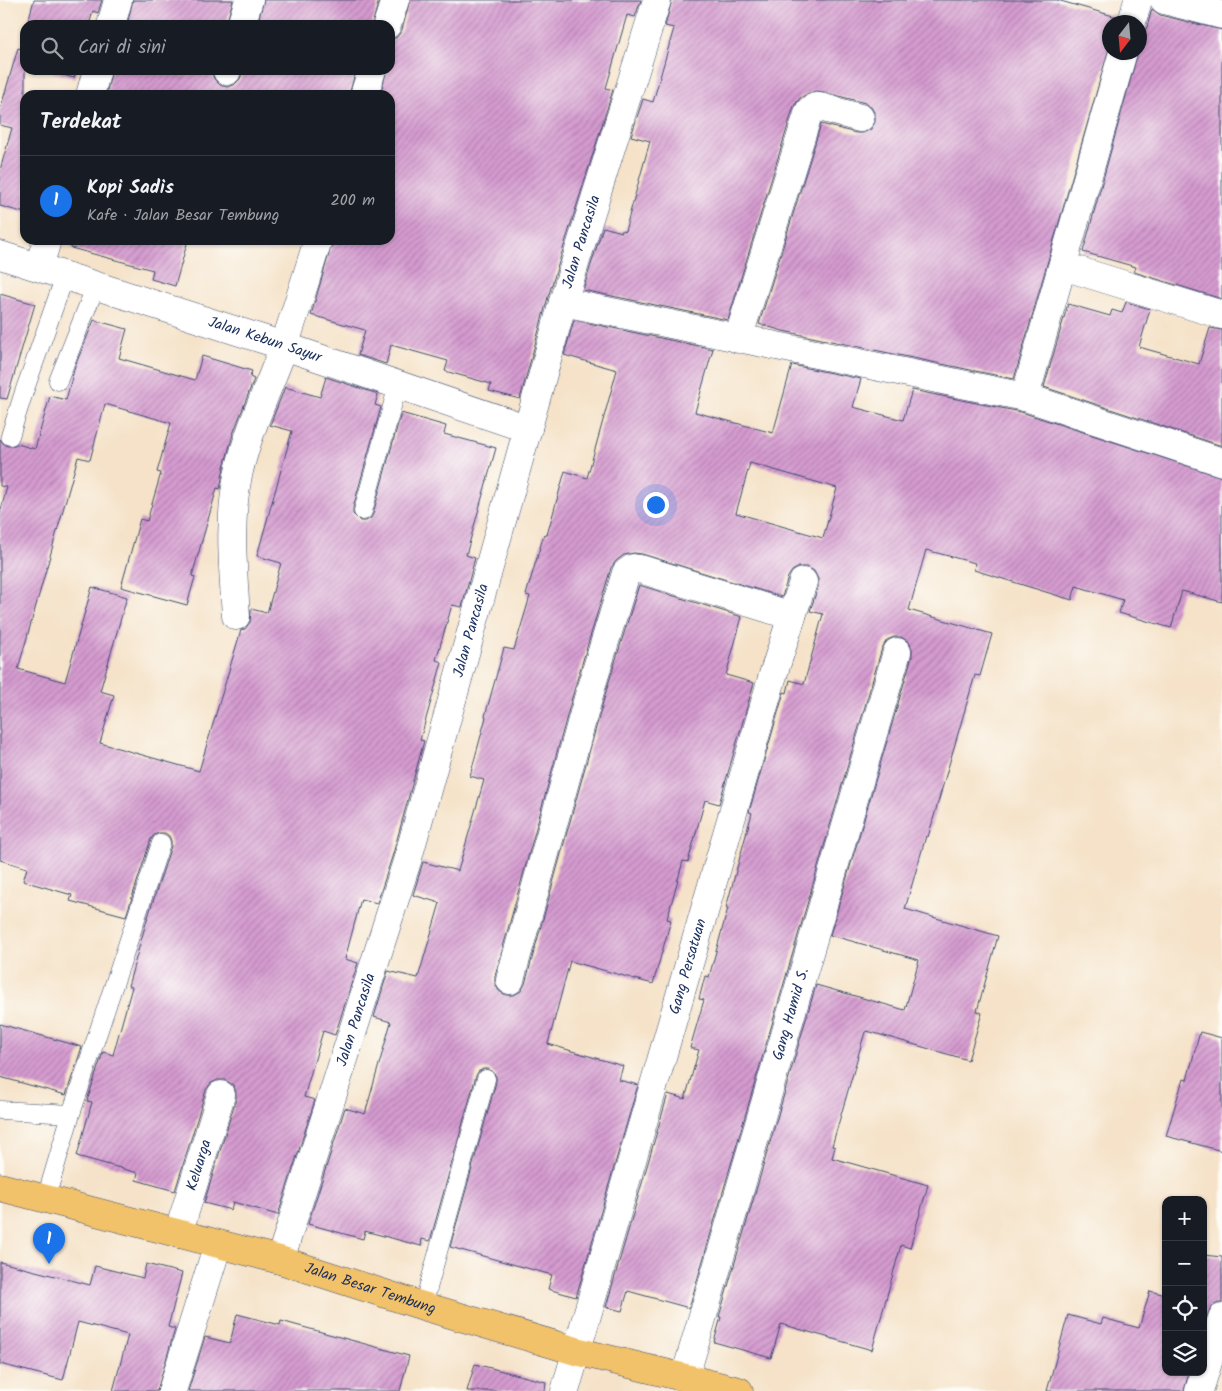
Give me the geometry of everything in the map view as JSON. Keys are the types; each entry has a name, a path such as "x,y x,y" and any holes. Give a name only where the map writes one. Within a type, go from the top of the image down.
{"highway":[{"name":"Jalan Besar Tembung","path":"0,1186 280,1260 423,1306 576,1351 700,1384 740,1391"}],"street":[{"path":"112,20 118,0"},
{"path":"243,20 249,0"},
{"path":"389,20 395,0"},
{"name":"Jalan Pancasila","path":"280,1260 408,858 563,302 657,0"},
{"path":"1134,15 1138,0"},
{"path":"1164,0 1222,15"},
{"path":"1025,397 1121,60"},
{"path":"91,90 96,75"},
{"path":"366,90 370,75"},
{"path":"738,339 809,111 815,106 860,118"},
{"path":"38,267 45,245"},
{"path":"236,616 232,560 233,506 239,471 257,414 284,346 316,245"},
{"name":"Jalan Kebun Sayur","path":"0,255 284,346 528,429"},
{"path":"1063,266 1222,315"},
{"path":"563,302 1025,397 1222,462"},
{"path":"510,980 589,694 626,573 632,568 640,569 792,616"},
{"name":"Gang Persatuan","path":"565,1391 773,675 803,582"},
{"name":"Gang Hamid S.","path":"700,1384 897,652"},
{"name":"Keluarga","path":"178,1234 221,1095"},
{"path":"172,1391 218,1244"},
{"path":"1199,1391 1222,1318"}],"lane":[{"path":"10,436 65,276"},
{"path":"58,381 96,285"},
{"path":"363,511 398,385"},
{"path":"46,1198 71,1114 161,843"},
{"path":"423,1306 486,1079"},
{"path":"0,1110 71,1114"}],"building":[{"path":"34,0 102,0 98,13 93,11 90,20 28,20"},
{"path":"133,0 233,0 227,20 128,20"},
{"path":"264,0 379,0 373,20 258,20"},
{"path":"410,0 641,0 635,17 627,15 606,88 613,90 548,297 520,399 489,391 491,384 445,371 448,361 391,345 386,364 358,355 365,330 311,315 332,245 395,245 395,90 381,90 386,75 395,75 395,38 402,30"},
{"path":"672,0 1057,0 1110,15 1102,15 1102,60 1106,60 1014,379 783,331 759,324 821,124 863,133 871,129 875,122 875,114 871,107 865,103 824,92 815,91 807,94 800,98 794,106 728,320 583,290 603,227 622,232 622,230 625,231 650,141 631,136 643,99 653,102 674,28 665,26"},
{"path":"1152,9 1160,15 1222,30 1222,299 1134,272 1136,267 1083,252 1136,60 1147,60 1147,27"},
{"path":"18,48 20,49 20,75 25,75 25,90 20,90 20,212 0,206 0,170 12,128 0,125 0,110"},
{"path":"63,75 75,75 74,78"},
{"path":"111,75 213,75 220,85 227,87 234,85 241,75 355,75 350,90 107,90"},
{"path":"72,245 187,245 175,286 151,279 153,270 71,248"},
{"path":"0,294 35,304 7,399 0,398"},
{"path":"1126,302 1150,309 1139,347 1199,364 1210,328 1222,330 1222,446 1044,387 1068,304 1110,316 1112,310 1122,313"},
{"path":"94,320 127,329 119,358 195,380 202,356 252,371 250,377 254,379 233,434 220,489 217,488 192,576 195,577 187,605 121,587 140,519 147,521 161,473 157,472 171,423 105,404 90,460 78,457 18,669 65,682 92,587 127,597 100,691 114,695 100,743 199,771 241,630 245,629 250,622 251,609 267,613 281,563 257,556 292,431 270,425 285,387 320,397 326,377 378,394 375,405 381,407 353,508 353,514 360,521 366,521 373,514 401,413 446,426 444,434 496,448 466,555 475,558 462,607 452,605 436,660 442,662 420,740 424,741 393,854 377,903 361,899 345,959 358,963 335,1035 323,1031 304,1097 315,1100 278,1215 233,1202 231,1210 204,1203 236,1099 233,1085 225,1080 211,1083 206,1090 175,1191 136,1180 138,1173 77,1156 92,1102 87,1101 103,1052 113,1055 132,987 128,986 171,846 169,836 165,833 159,833 151,839 126,916 70,901 72,895 23,881 27,868 0,860 0,513 7,487 0,486 0,439 7,446 17,444 35,449 50,396 66,400 75,366"},
{"path":"574,320 713,349 695,412 773,433 792,365 861,379 853,407 903,420 912,390 1021,412 1222,477 1222,602 1182,591 1171,628 1119,613 1123,600 1076,586 1072,600 974,570 975,563 926,550 909,610 992,634 980,676 975,675 905,909 998,936 977,1011 982,1013 968,1060 865,1032 832,1146 835,1147 832,1158 928,1185 910,1248 901,1245 872,1350 781,1324 771,1358 714,1342 721,1317 719,1317 816,985 905,1010 919,960 830,935 912,656 909,642 901,637 887,640 882,648 689,1308 628,1291 622,1311 606,1307 668,1094 685,1099 699,1050 690,1048 704,1000 699,999 705,976 709,977 752,813 749,812 784,692 787,693 790,680 804,684 823,614 810,611 818,587 818,579 814,571 807,567 799,567 792,571 788,577 782,597 642,554 624,555 611,568 577,680 495,976 495,984 499,991 506,995 514,995 521,991 525,984 607,688 639,585 742,617 726,675 754,683 719,804 705,800 688,862 683,861 667,919 671,920 653,984 570,961 548,1044 623,1066 619,1080 638,1085 576,1297 548,1289 552,1275 450,1247 496,1082 496,1076 489,1069 483,1069 476,1076 430,1241 422,1239 421,1246 365,1231 363,1239 308,1224 345,1108 365,1114 391,1022 374,1017 388,971 418,978 440,903 413,895 423,862 458,871 484,780 470,776 485,716 504,648 514,650 530,596 526,595 544,534 547,535 565,471 587,478 617,370 564,355","holes":["750,463 837,488 823,538 736,513"]},
{"path":"0,1024 82,1047 66,1095 0,1077"},
{"path":"1200,1032 1222,1038 1222,1151 1166,1136 1183,1079 1187,1080"},
{"path":"1207,1255 1222,1257 1222,1303 1211,1307 1207,1316"},
{"path":"0,1262 90,1285 95,1266 143,1278 146,1264 182,1273 168,1327 175,1329 157,1391 113,1391 128,1335 78,1322 63,1380 0,1364"},
{"path":"1150,1291 1162,1294 1162,1376 1188,1376 1184,1391 1047,1391 1068,1315 1101,1324 1103,1318 1139,1328"},
{"path":"237,1314 280,1325 281,1321 409,1356 400,1391 188,1391 205,1337 230,1343"},
{"path":"475,1364 546,1382 545,1391 467,1391"}],"place":[{"name":"Kopi Sadis","path":"49,1264"}]}
